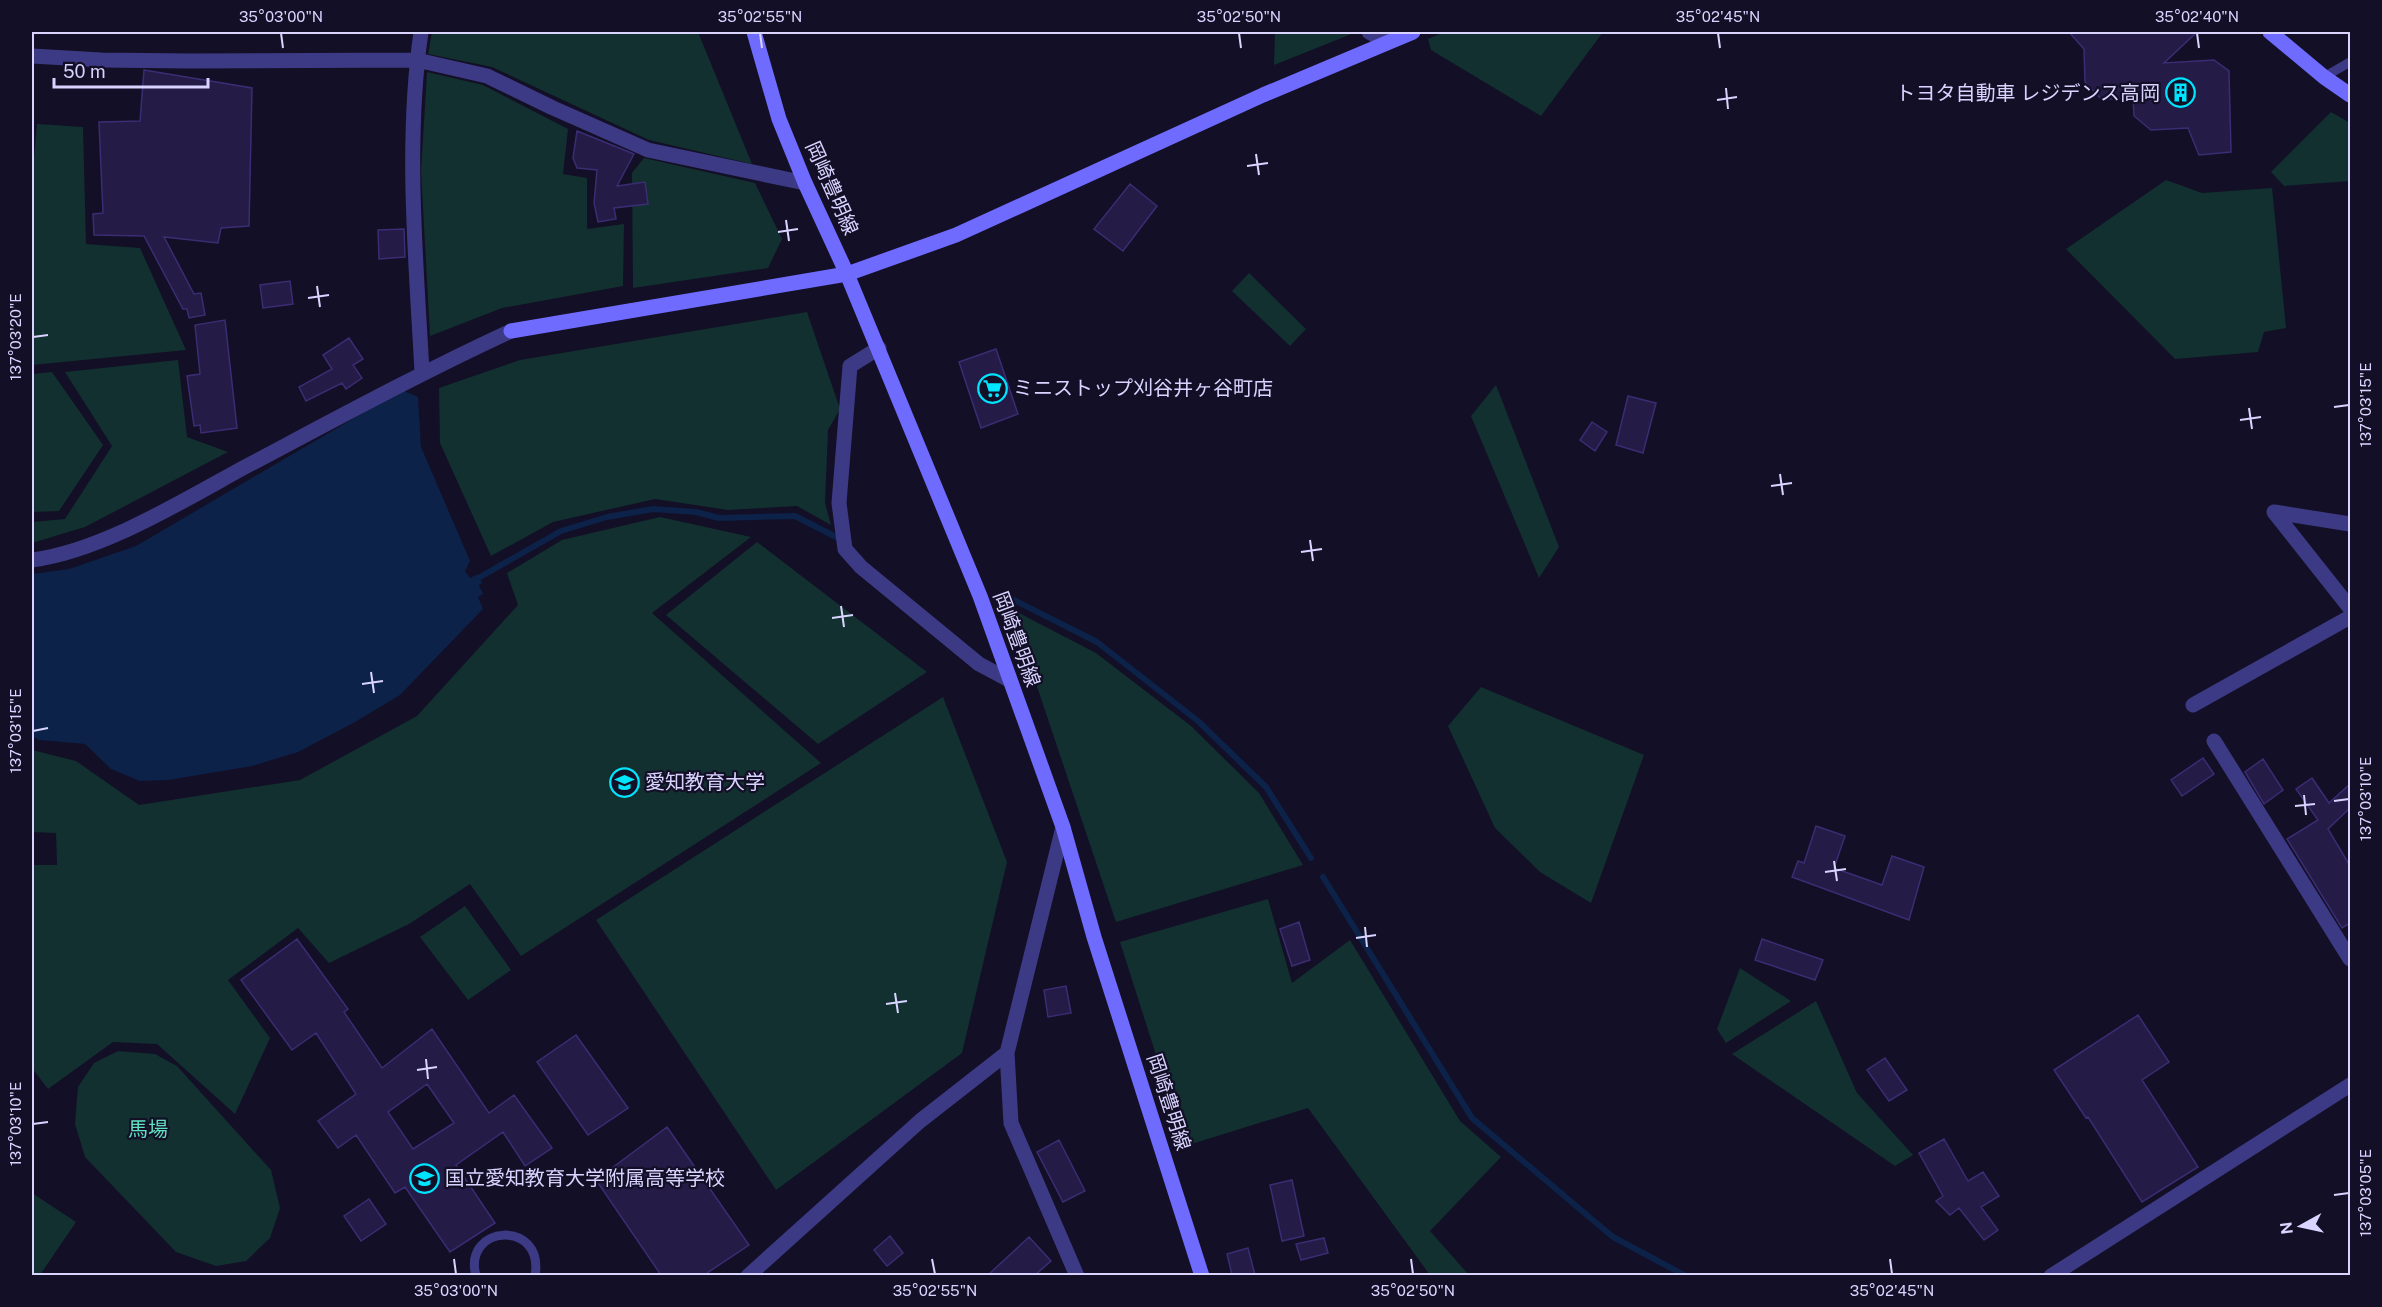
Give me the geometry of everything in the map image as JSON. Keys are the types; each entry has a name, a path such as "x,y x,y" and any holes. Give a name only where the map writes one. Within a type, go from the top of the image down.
{"main road":[{"name":"岡崎豊明線","path":"754,32 779,119 805,183 848,274 980,596 1063,827 1094,937 1202,1275"},
{"path":"511,331 848,274 956,235 1263,95 1413,32"},
{"path":"2270,32 2324,77 2350,95"}],"street":[{"path":"422,32 417,60 412,168 422,372"},
{"path":"1369,32 1387,42"},
{"path":"32,56 190,62 417,60 487,76 648,150 805,183"},
{"path":"32,560 52,557 104,539 173,506 422,372 511,331"},
{"path":"879,348 850,366 839,503 845,549 861,567 979,664 1009,680"},
{"path":"2350,524 2274,512 2350,608"},
{"path":"2193,705 2350,617"},
{"path":"2214,741 2350,959"},
{"path":"1063,827 1007,1053 1011,1123 1077,1275"},
{"path":"748,1275 920,1121 1007,1053"},
{"path":"2051,1275 2350,1085"}],"lane":[{"path":"2324,77 2350,62"},
{"path":"476,1275 475,1257 479,1247 487,1240 506,1234 515,1236 531,1247 535,1256 535,1275"}],"green space":[{"path":"432,32 698,32 752,164 649,140 492,67 428,54"},
{"path":"1275,32 1351,32 1354,33 1274,65"},
{"path":"1444,32 1603,32 1541,116 1431,50 1428,39"},
{"path":"427,72 483,85 568,129 563,174 587,178 587,229 624,224 623,286 502,308 430,336 421,171"},
{"path":"2331,112 2350,123 2350,181 2284,186 2271,172"},
{"path":"37,124 83,127 86,244 140,248 186,350 32,365 32,168"},
{"path":"644,158 755,183 782,239 768,268 633,288 632,173"},
{"path":"2166,180 2202,193 2272,188 2286,328 2264,332 2258,352 2175,359 2066,249"},
{"path":"1249,273 1306,329 1290,346 1232,291"},
{"path":"807,312 840,409 828,430 825,503 831,525 797,506 728,510 655,499 553,522 491,556 440,443 439,388 520,360"},
{"path":"178,360 187,437 228,452 85,527 32,543 32,522 65,519 112,446 65,372"},
{"path":"52,372 103,445 59,511 32,512 32,374"},
{"path":"1496,385 1559,547 1539,578 1471,416"},
{"path":"660,517 751,537 652,613 821,763 521,956 470,884 409,924 329,963 298,928 228,980 270,1038 235,1114 157,1044 113,1042 48,1089 32,1068 32,865 57,865 56,833 32,832 32,750 76,761 139,805 300,780 417,716 518,605 507,573 562,540"},
{"path":"757,542 927,672 818,744 666,615"},
{"path":"1011,609 1096,653 1191,726 1259,793 1303,865 1116,922"},
{"path":"1481,687 1644,755 1591,903 1540,872 1495,828 1448,726"},
{"path":"943,697 1007,862 962,1053 776,1190 596,920"},
{"path":"1268,899 1292,983 1350,940 1460,1121 1501,1157 1430,1231 1469,1275 1430,1275 1308,1108 1185,1146 1120,942"},
{"path":"465,906 511,970 468,1000 420,937"},
{"path":"1740,968 1791,1001 1726,1043 1717,1029"},
{"path":"1816,1001 1857,1093 1913,1155 1895,1166 1732,1054"},
{"name":"馬場","path":"118,1051 155,1054 177,1066 271,1170 280,1208 270,1238 246,1261 216,1266 176,1252 85,1157 75,1124 78,1087 94,1063"},
{"path":"32,1193 76,1222 40,1275 32,1275"}],"water":[{"path":"402,390 418,397 421,447 470,561 465,571 470,578 478,574 482,583 479,585 483,594 478,597 483,609 400,695 298,752 252,766 168,780 140,781 111,769 85,744 39,740 32,736 32,574 69,569 136,546"}],"building":[{"name":"トヨタ自動車 レジデンス高岡","path":"2069,32 2197,32 2164,63 2214,60 2229,71 2231,152 2199,155 2188,128 2151,130 2134,116 2133,96 2102,100 2085,82 2084,49"},
{"path":"144,70 252,88 249,226 221,228 218,243 164,237 194,294 201,293 205,315 189,318 187,309 183,309 144,236 94,235 93,214 103,213 99,122 140,121"},
{"path":"577,131 634,154 617,186 645,182 648,204 614,208 616,219 598,222 594,203 597,170 577,168 573,158"},
{"path":"1130,184 1157,206 1123,251 1094,229"},
{"path":"404,229 405,257 379,259 378,230"},
{"path":"290,281 293,304 263,308 260,285"},
{"path":"225,320 237,428 201,433 200,425 194,426 187,376 200,374 195,325"},
{"path":"349,338 363,359 353,365 362,378 346,389 342,383 306,401 299,387 332,369 323,355"},
{"path":"996,349 1018,414 981,428 959,362"},
{"path":"1628,396 1656,403 1643,453 1616,445"},
{"path":"1592,422 1607,432 1595,451 1580,440"},
{"path":"2203,758 2214,774 2182,796 2171,780"},
{"path":"2263,759 2283,790 2264,804 2245,772"},
{"path":"2312,778 2329,803 2350,784 2350,808 2328,829 2350,866 2350,923 2342,928 2287,839 2318,820 2296,789"},
{"path":"1816,826 1845,836 1834,868 1882,885 1892,856 1924,867 1909,920 1792,877 1798,861 1804,863"},
{"path":"1299,922 1310,960 1292,966 1280,929"},
{"path":"297,939 348,1009 344,1012 382,1068 432,1029 489,1113 514,1095 552,1148 525,1166 503,1132 456,1165 495,1223 450,1252 405,1187 395,1193 356,1135 338,1148 318,1121 356,1094 316,1033 292,1050 241,980","holes":["427,1084 454,1123 413,1149 388,1112"]},
{"path":"1762,939 1823,960 1815,980 1755,960"},
{"path":"1066,986 1071,1013 1048,1017 1044,990"},
{"path":"2138,1015 2169,1062 2142,1080 2198,1167 2142,1202 2088,1117 2086,1118 2054,1070"},
{"path":"576,1035 628,1108 588,1135 537,1062"},
{"path":"1885,1058 1907,1090 1889,1101 1867,1070"},
{"path":"667,1127 749,1245 704,1275 661,1275 596,1180"},
{"path":"1944,1139 1968,1181 1983,1172 1999,1196 1981,1207 1998,1230 1984,1240 1959,1208 1950,1215 1936,1201 1943,1196 1919,1153"},
{"path":"1059,1140 1085,1191 1063,1202 1037,1152"},
{"path":"1292,1180 1304,1236 1282,1241 1270,1185"},
{"path":"369,1199 386,1224 361,1241 344,1216"},
{"path":"890,1236 903,1253 887,1266 874,1250"},
{"path":"1029,1237 1051,1261 1035,1275 988,1275"},
{"path":"1324,1238 1328,1253 1301,1260 1296,1244"},
{"path":"1248,1248 1255,1275 1232,1275 1227,1254"}],"waterway":[{"path":"480,577 561,531 607,517 653,509 696,512 719,518 795,516 838,538"},
{"path":"1014,600 1097,642 1198,721 1266,787 1311,858"},
{"path":"1323,877 1472,1118 1613,1237 1686,1276"}],"place":[{"name":"トヨタ自動車 レジデンス高岡","path":"2181,93"},
{"name":"ミニストップ刈谷井ヶ谷町店","path":"992,388"},
{"name":"愛知教育大学","path":"624,782"},
{"name":"国立愛知教育大学附属高等学校","path":"424,1178"}]}
